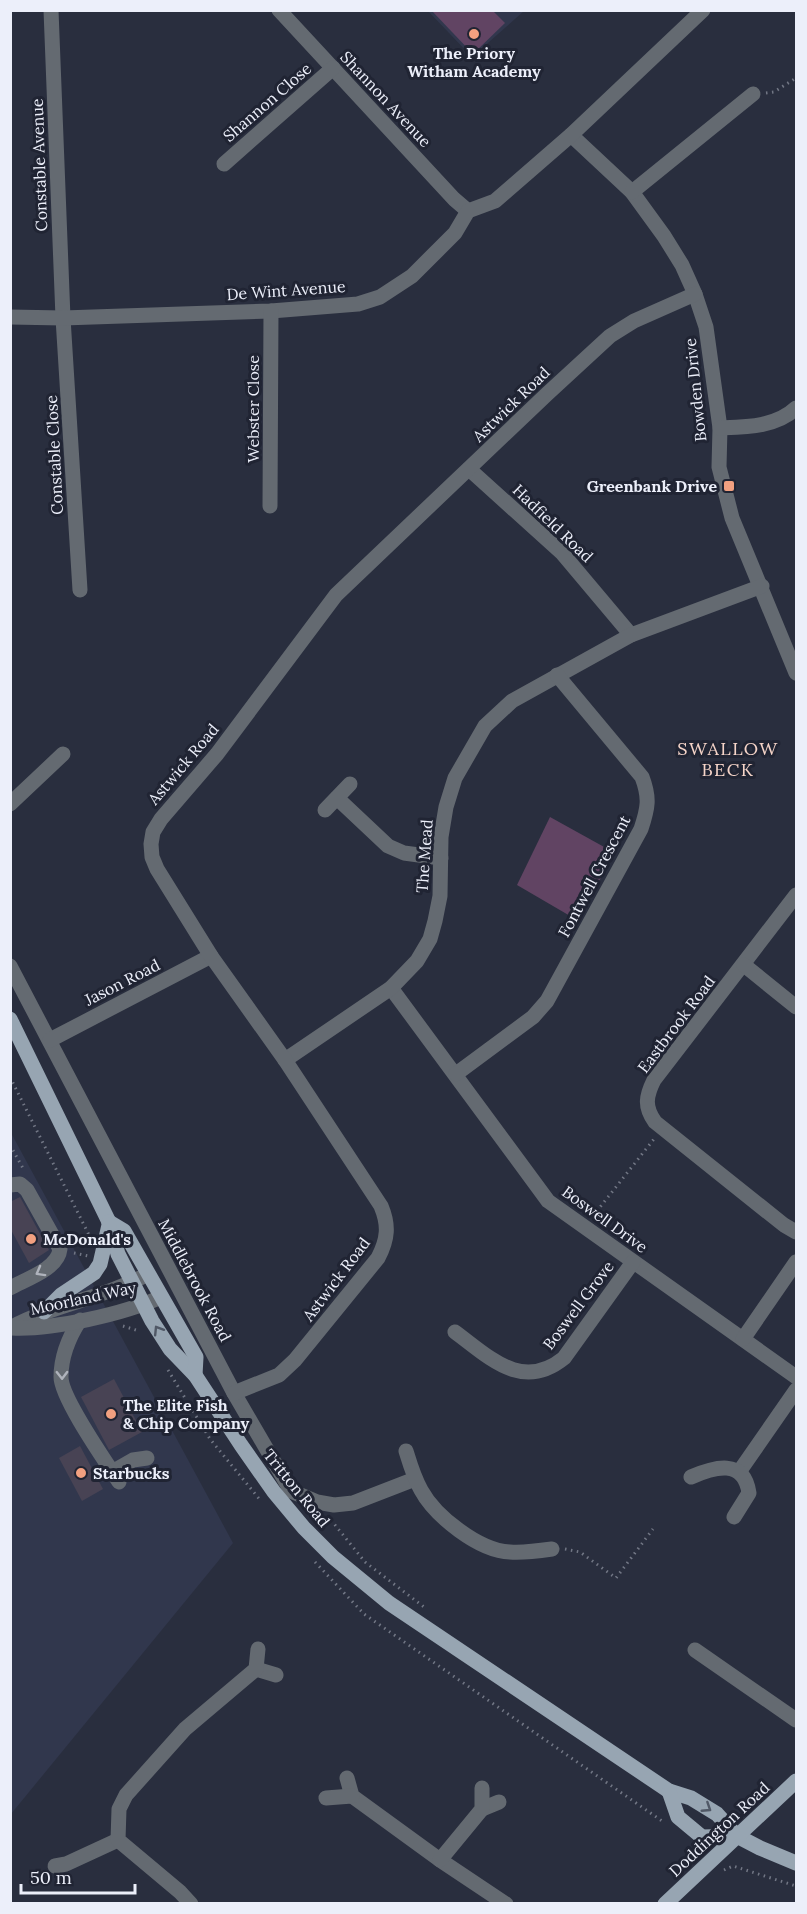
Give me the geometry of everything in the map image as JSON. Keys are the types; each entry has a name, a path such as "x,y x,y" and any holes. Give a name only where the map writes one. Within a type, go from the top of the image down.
{"main road":[{"name":"Tritton Road","path":"10,1019 110,1222 124,1231 195,1357 195,1375 274,1492 304,1528 333,1557 389,1603 669,1791 691,1798 717,1814 737,1836 796,1863"},
{"path":"110,1222 118,1254 152,1321 170,1349 195,1375"},
{"path":"44,1312 100,1264 110,1222"},
{"name":"Doddington Road","path":"665,1904 796,1781"},
{"name":"Tritton Road","path":"669,1791 678,1816 702,1837 737,1836"}],"street":[{"name":"Constable Avenue","path":"51,10 63,318"},
{"name":"Shannon Avenue","path":"279,10 454,199 468,211"},
{"path":"468,211 495,201 571,135 703,10"},
{"name":"Shannon Close","path":"224,164 333,68"},
{"path":"632,192 753,94"},
{"name":"Bowden Drive","path":"571,135 632,192 682,265 695,294 706,327 720,428 719,467 732,518 796,673"},
{"name":"De Wint Avenue","path":"10,317 63,318 271,311 358,304 380,297 412,276 455,233 468,211"},
{"name":"Astwick Road","path":"234,1393 279,1375 295,1360 378,1258 385,1245 387,1231 385,1217 381,1206 285,1060 212,956 157,869 152,857 153,832 161,819 216,754 336,595 610,336 634,321 695,294"},
{"name":"Webster Close","path":"270,506 271,311"},
{"name":"Constable Close","path":"63,318 80,590"},
{"path":"720,428 749,427 774,422 796,408"},
{"name":"Hadfield Road","path":"469,469 562,553 631,635"},
{"name":"The Mead","path":"285,1060 391,988 417,961 430,939 440,896 441,837 446,807 455,778 485,726 512,701 631,635 762,586"},
{"name":"Fontwell Crescent","path":"456,1074 533,1017 547,1001 641,829 647,809 648,793 642,777 557,675"},
{"path":"10,804 63,754"},
{"path":"325,810 350,784"},
{"path":"336,798 388,846 404,853 441,858"},
{"name":"Eastbrook Road","path":"796,895 744,966 654,1080 648,1091 646,1102 648,1112 663,1128 784,1225 796,1232"},
{"name":"Jason Road","path":"50,1040 212,956"},
{"name":"Middlebrook Road","path":"10,966 234,1393 291,1491 316,1502 334,1506 353,1503 415,1479"},
{"path":"744,966 796,1007"},
{"name":"Boswell Drive","path":"391,988 548,1201 796,1377"},
{"path":"10,1185 20,1184 27,1190 60,1250 59,1257 52,1265 10,1288"},
{"name":"Boswell Grove","path":"455,1332 506,1368 525,1372 545,1370 564,1358 633,1262"},
{"path":"743,1339 796,1262"},
{"name":"Moorland Way","path":"11,1328 44,1312 133,1282 148,1274"},
{"name":"Moorland Way","path":"11,1328 29,1329 80,1320 145,1304 161,1297"},
{"path":"80,1320 69,1337 61,1379 67,1397 116,1477 133,1460 147,1458"},
{"path":"739,1472 796,1390"},
{"path":"406,1451 415,1479 432,1506 441,1516 471,1538 494,1550 509,1552 552,1549"},
{"path":"691,1477 716,1468 732,1468 739,1472 744,1478 749,1493 734,1517"},
{"path":"118,1840 119,1809 126,1795 185,1729 256,1669 258,1649"},
{"path":"695,1650 796,1720"},
{"path":"256,1669 276,1675"},
{"path":"347,1778 352,1796 506,1904"},
{"path":"482,1788 482,1809"},
{"path":"326,1798 352,1796"},
{"path":"441,1860 482,1809 499,1802"},
{"path":"55,1866 66,1864 118,1840"},
{"path":"118,1840 191,1904"}],"path":[{"path":"753,94 774,92 796,78"},
{"path":"10,1077 92,1240"},
{"path":"584,1228 663,1128"},
{"path":"68,1252 84,1254 94,1259"},
{"path":"316,1502 365,1562 430,1611"},
{"path":"552,1549 580,1552 616,1578 653,1529"},
{"path":"721,1873 733,1866 796,1886"}],"shaded area":[{"name":"The Priory Witham Academy","path":"428,11 524,11 472,57"},
{"name":"The Priory Witham Academy","path":"432,11 493,11 505,23 473,54"},
{"path":"550,817 615,853 577,920 517,885"},
{"path":"10,1131 233,1543 11,1814 10,1814"}],"building":[{"name":"McDonald's","path":"20,1197 49,1250 29,1263 10,1228 10,1202"},
{"name":"The Elite Fish & Chip Company","path":"114,1379 142,1432 109,1450 81,1397"},
{"name":"Starbucks","path":"80,1446 103,1489 82,1501 59,1458"}],"place":[{"name":"The Priory Witham Academy","path":"474,34"},
{"name":"Greenbank Drive","path":"729,486"},
{"name":"McDonald's","path":"31,1239"},
{"name":"The Elite Fish & Chip Company","path":"111,1414"},
{"name":"Starbucks","path":"81,1473"}],"district":[{"name":"SWALLOW BECK","path":"728,759"}]}
